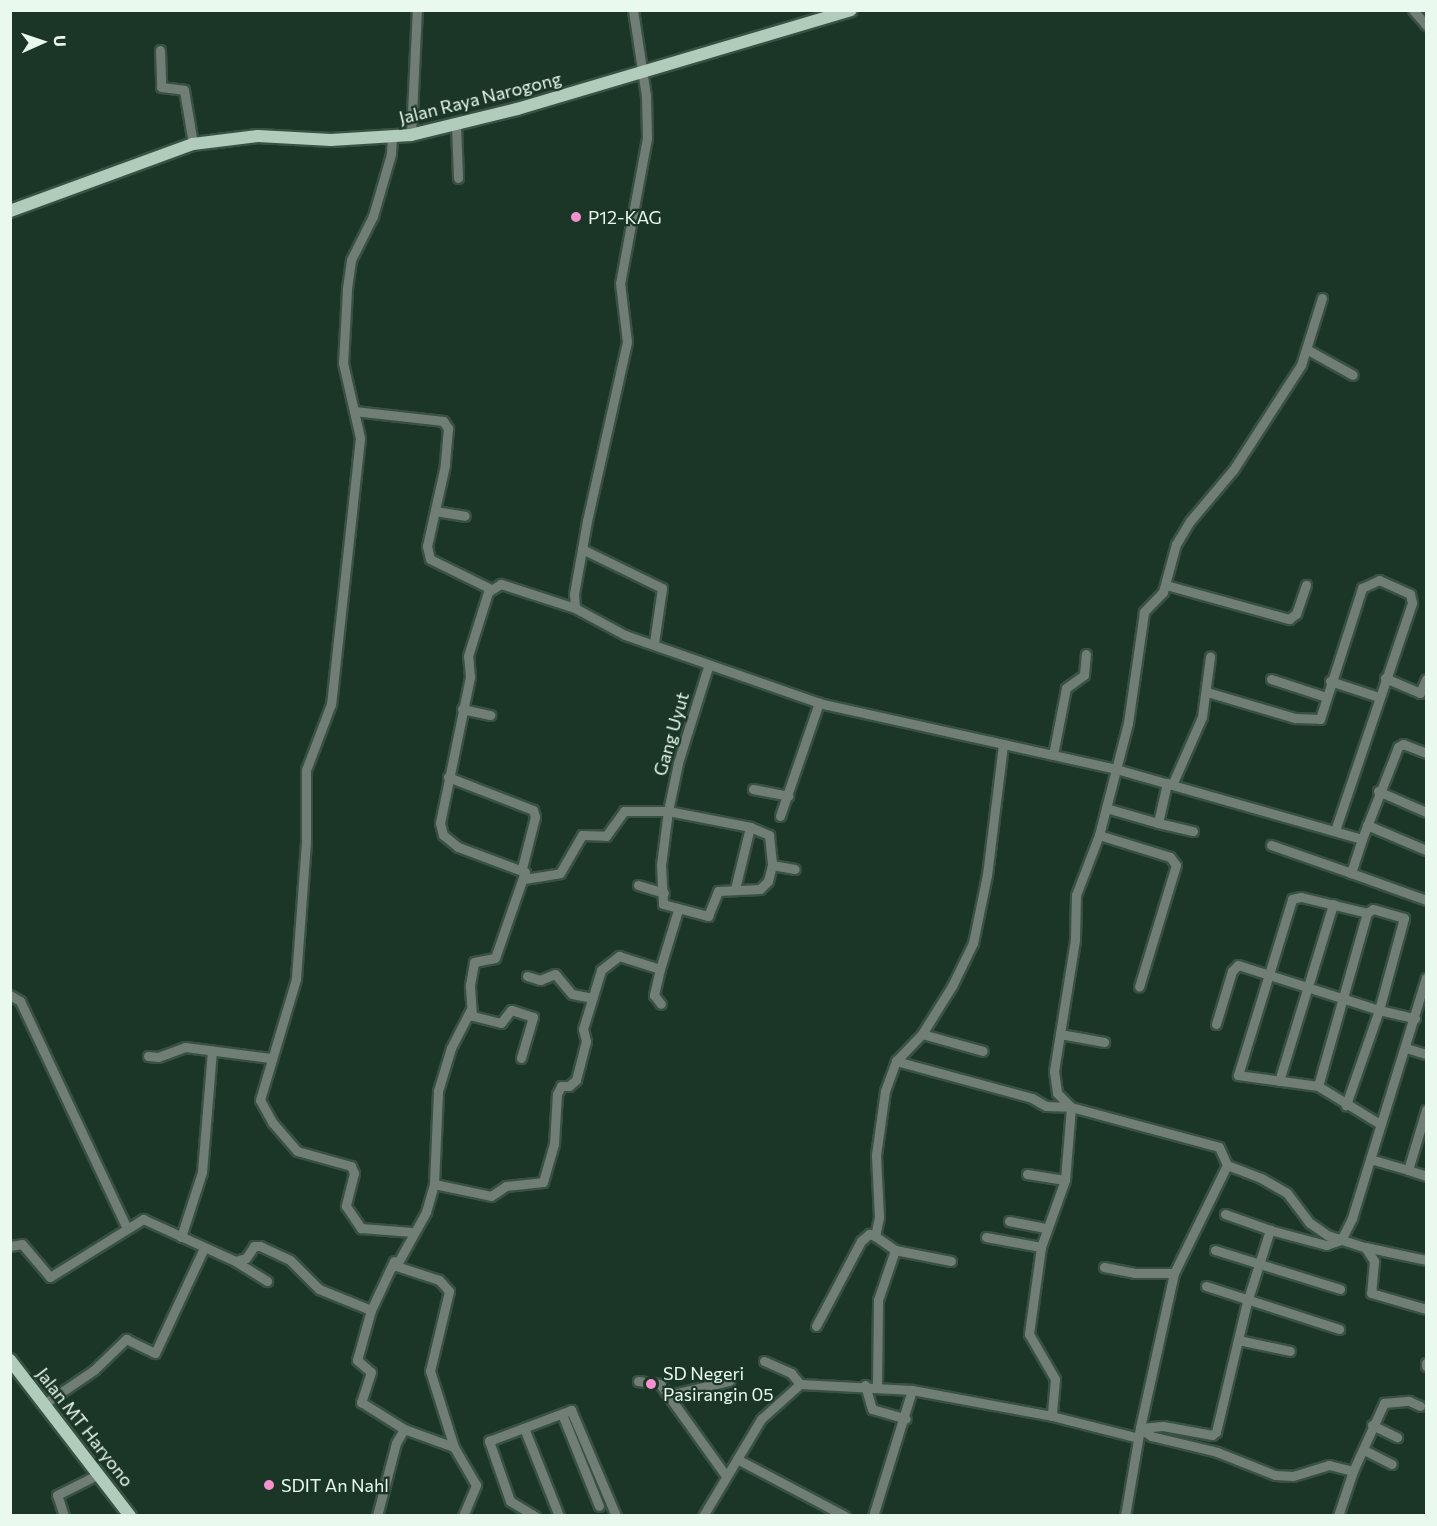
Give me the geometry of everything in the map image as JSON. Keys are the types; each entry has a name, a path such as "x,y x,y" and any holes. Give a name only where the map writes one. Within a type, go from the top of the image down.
{"main road":[{"name":"Jalan Raya Narogong","path":"10,211 193,144 258,136 392,138 411,135 456,125 643,72 852,10"},
{"name":"Jalan MT Haryono","path":"10,1360 130,1515"}],"street":[{"path":"411,135 417,10"},
{"path":"575,608 582,549 627,342 620,283 647,138 643,72 633,10"},
{"path":"1413,10 1426,25"},
{"path":"160,50 161,87 184,90 193,144"},
{"path":"456,125 458,178"},
{"path":"392,138 392,154 373,216 351,260 343,363 360,438 331,704 306,770 306,842 296,979 288,1013 270,1058 261,1106 287,1143 297,1151 351,1166 354,1173 346,1206 361,1228 408,1233"},
{"path":"1052,1416 1055,1379 1029,1334 1041,1247 1065,1180 1071,1107 1057,1093 1054,1071 1075,940 1076,896 1099,835 1116,769 1137,677 1141,623 1147,607 1156,601 1166,585 1176,544 1190,521 1233,470 1308,350 1322,298"},
{"path":"1308,350 1353,375"},
{"path":"354,411 443,421 448,428 445,465 427,546 430,559 491,589"},
{"path":"435,511 465,516"},
{"path":"582,549 662,588 654,643"},
{"path":"1207,692 1316,721 1362,588 1379,580 1410,594 1413,598 1335,830"},
{"path":"522,868 465,851 442,835 440,823 470,677 468,656 491,589 501,584 575,608 616,631 654,643 708,667 819,704 1116,769 1362,839"},
{"path":"1166,585 1289,619 1296,614 1306,585"},
{"path":"1053,755 1066,688 1084,675 1086,654"},
{"path":"1158,823 1170,784 1202,717 1210,657"},
{"name":"Gang Uyut","path":"664,893 661,866 668,811 678,763 708,667"},
{"path":"1385,678 1420,693 1426,679"},
{"path":"1271,679 1326,697"},
{"path":"1330,681 1379,697"},
{"path":"780,816 819,704"},
{"path":"462,709 490,716"},
{"path":"875,1236 879,1217 876,1155 879,1127 896,1061 921,1034 952,986 973,943 987,875 1003,744"},
{"path":"1351,873 1378,791 1398,747 1403,744 1426,753"},
{"path":"448,777 533,810 536,817 522,868 524,879 494,960 474,962 470,1011 451,1048 438,1091 434,1184 426,1212 408,1233 371,1310 357,1360 371,1372 362,1402 404,1429 454,1447"},
{"path":"753,789 788,796"},
{"path":"1378,791 1426,812"},
{"path":"1106,808 1193,831"},
{"path":"524,879 560,873 574,843 582,835 606,836 624,811 668,811 750,827 769,835 772,865 768,882 760,889 718,891 708,916 678,910 663,904 664,893 638,885"},
{"path":"1366,825 1426,850"},
{"path":"735,889 750,827"},
{"path":"1099,835 1170,857 1176,865 1140,987"},
{"path":"1271,845 1426,900"},
{"path":"772,865 795,869"},
{"path":"1367,913 1301,897 1292,899 1238,1075 1318,1086 1380,1124"},
{"path":"1279,1081 1305,987 1333,904"},
{"path":"1318,1086 1367,913 1373,909 1406,921 1379,1010 1346,1105"},
{"path":"661,1004 654,995 678,910"},
{"path":"434,1184 491,1196 506,1186 543,1182 554,1144 557,1094 561,1086 569,1086 576,1080 586,1041 583,1029 601,970 619,956 660,969"},
{"path":"1216,1024 1235,968 1242,966 1379,1010 1415,1018"},
{"path":"527,976 540,980 555,974 572,994 593,998"},
{"path":"1225,1214 1269,1230 1326,1245 1341,1240 1352,1218 1426,978"},
{"path":"10,995 20,1001 126,1226"},
{"path":"470,1011 472,1016 501,1023 510,1010 533,1017 521,1058"},
{"path":"921,1034 983,1051"},
{"path":"1060,1034 1104,1042"},
{"path":"148,1056 158,1058 179,1047 270,1058"},
{"path":"1406,1048 1426,1054"},
{"path":"181,1237 202,1172 212,1050"},
{"path":"896,1061 1032,1098 1046,1106 1071,1107 1219,1147 1227,1166 1261,1178 1287,1193 1310,1223 1341,1240 1426,1260"},
{"path":"1408,1170 1426,1110"},
{"path":"1370,1159 1426,1176"},
{"path":"1125,1515 1139,1433 1174,1273 1227,1166"},
{"path":"1027,1174 1065,1180"},
{"path":"10,1246 22,1244 50,1277 126,1226 142,1218 235,1261 267,1281"},
{"path":"1009,1221 1046,1228"},
{"path":"1139,1433 1163,1426 1212,1435 1216,1432 1247,1302 1269,1230"},
{"path":"408,1233 397,1269 448,1284 449,1291 430,1371 454,1447 476,1485 463,1515"},
{"path":"816,1326 838,1278 861,1241 869,1234 895,1250 951,1261"},
{"path":"986,1237 1041,1247"},
{"path":"235,1261 246,1258 254,1246 260,1246 290,1260 319,1289 371,1310"},
{"path":"1365,1247 1374,1261 1371,1293 1426,1309"},
{"path":"44,1404 94,1370 126,1339 154,1354 204,1248"},
{"path":"877,1386 878,1300 895,1250"},
{"path":"1215,1250 1340,1289"},
{"path":"1104,1267 1134,1273 1174,1273"},
{"path":"1206,1286 1247,1302 1339,1329"},
{"path":"1238,1340 1290,1351"},
{"path":"764,1361 791,1373 800,1384"},
{"path":"638,1382 660,1384 726,1476"},
{"path":"669,1395 729,1382"},
{"path":"703,1515 761,1419 800,1384 865,1385 912,1390 1052,1416 1139,1433 1218,1452 1275,1475 1293,1476 1329,1466 1353,1471"},
{"path":"865,1385 872,1409 906,1419"},
{"path":"873,1515 906,1419 912,1390"},
{"path":"1338,1515 1372,1425 1390,1400 1420,1406"},
{"path":"535,1515 510,1501 489,1441 571,1410 616,1515"},
{"path":"562,1414 597,1502 606,1492"},
{"path":"1372,1425 1397,1437"},
{"path":"524,1428 559,1515"},
{"path":"376,1515 396,1443 404,1429"},
{"path":"1364,1450 1392,1464"},
{"path":"737,1459 845,1515"},
{"path":"64,1515 57,1495 99,1474"}],"place":[{"name":"P12-KAG","path":"576,217"},
{"name":"SD Negeri Pasirangin 05","path":"651,1384"},
{"name":"SDIT An Nahl","path":"269,1485"}]}
